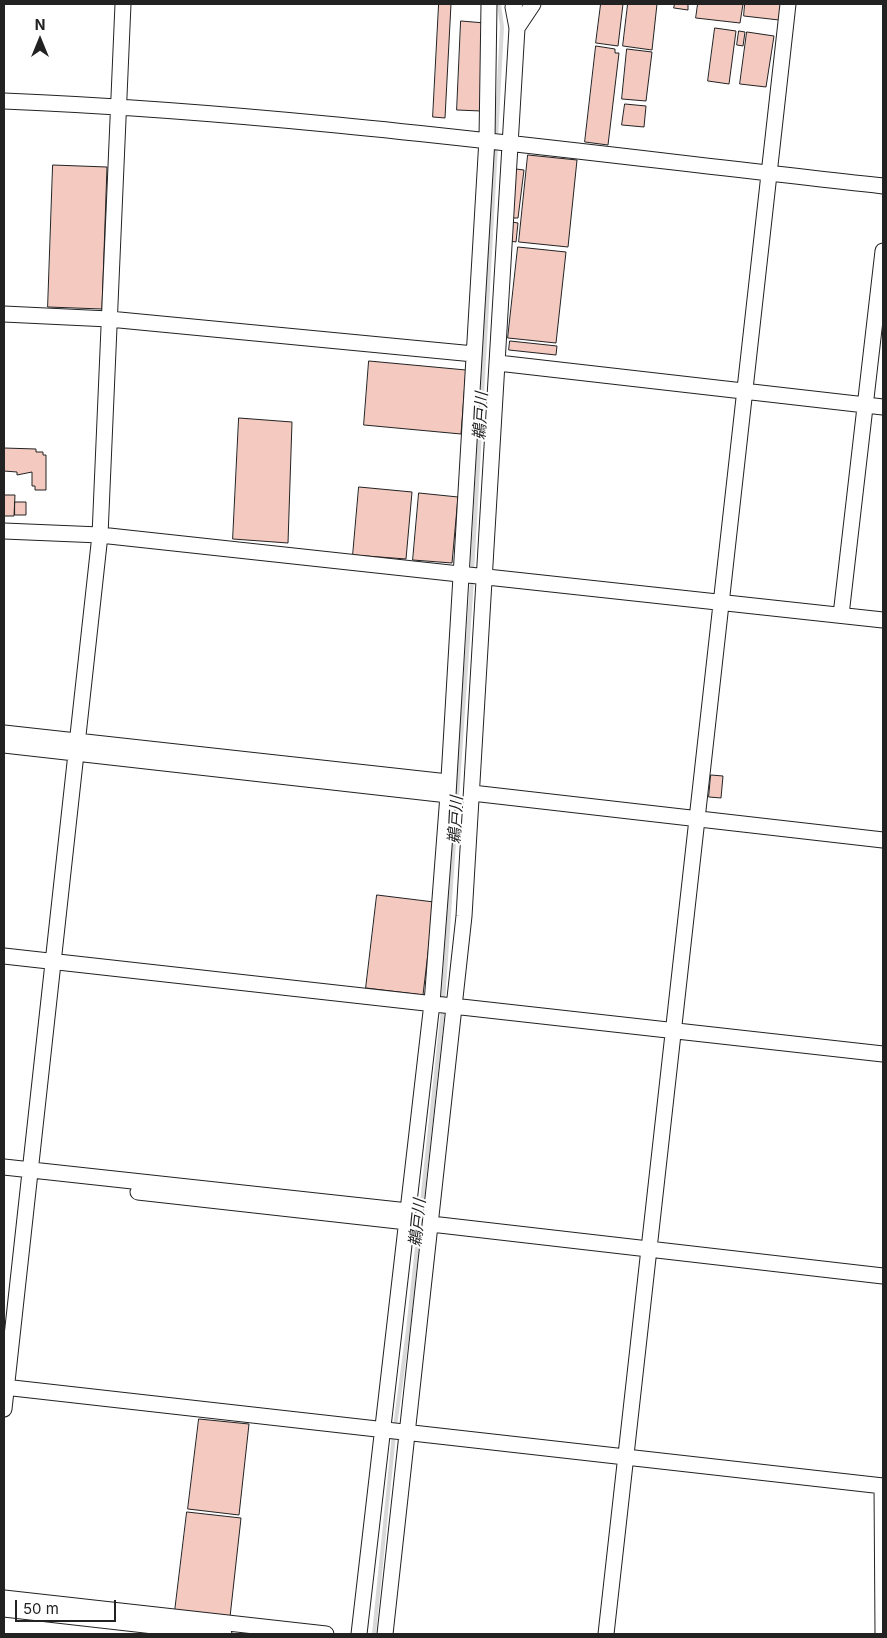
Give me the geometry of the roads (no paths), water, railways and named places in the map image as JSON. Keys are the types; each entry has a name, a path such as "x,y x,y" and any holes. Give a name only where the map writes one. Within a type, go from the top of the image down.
{"street":[{"path":"4,1409 100,535 123,4"},
{"path":"360,1634 386,1430 407,1217 443,1004 472,788 474,359 489,140 489,4"},
{"path":"517,28 533,4"},
{"path":"606,1634 788,4"},
{"path":"385,1634 405,1433 431,1219 443,1004 448,789 498,359 517,28 513,5"},
{"path":"4,101 119,106 489,140 883,186"},
{"path":"841,615 883,250"},
{"path":"4,314 474,359"},
{"path":"4,324 109,324"},
{"path":"498,359 865,400 883,398"},
{"path":"865,400 883,407"},
{"path":"4,531 100,535 722,601 883,620"},
{"path":"4,733 78,748"},
{"path":"4,745 78,748 448,789"},
{"path":"472,788 698,814 883,831"},
{"path":"698,814 883,840"},
{"path":"4,956 883,1054"},
{"path":"4,1166 30,1175"},
{"path":"4,1177 30,1175 407,1217"},
{"path":"431,1219 649,1244 883,1276"},
{"path":"649,1244 883,1265"},
{"path":"5,1387 883,1486 883,1634"},
{"path":"4,1598 326,1634"},
{"path":"4,1609 224,1634"}],"waterway":[{"name":"鵜戸川","path":"496,139 502,27 499,4"},
{"name":"鵜戸川","path":"472,573 496,146"},
{"name":"鵜戸川","path":"443,1002 472,580"},
{"name":"鵜戸川","path":"395,1427 408,1330 443,1009"},
{"name":"鵜戸川","path":"374,1634 394,1434"}]}
